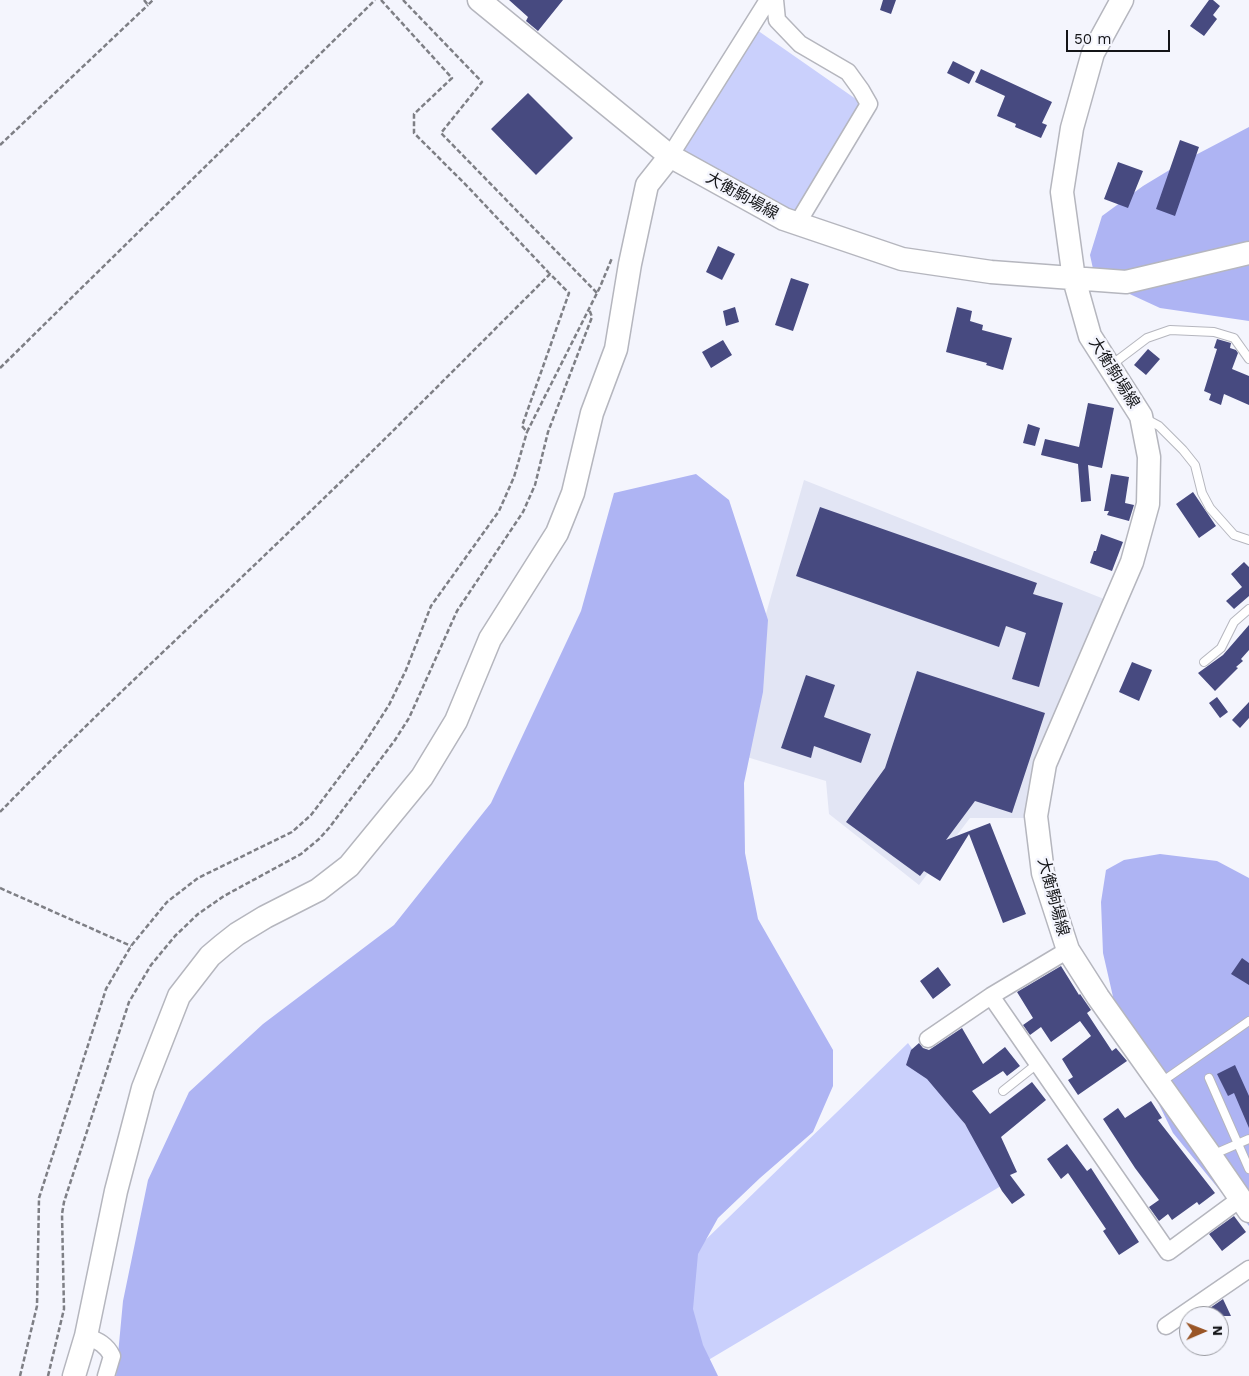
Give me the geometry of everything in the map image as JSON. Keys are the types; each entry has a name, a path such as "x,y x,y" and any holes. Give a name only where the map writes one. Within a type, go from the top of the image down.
{"street":[{"name":"大衡駒場線","path":"479,0 670,156 784,219 902,259 992,272 1074,279 1090,336 1141,416 1149,457 1148,504 1132,562 1045,764 1036,816 1043,873 1068,950 1098,997 1245,1205"},
{"path":"74,1376 86,1336 116,1191 143,1088 179,996 210,956 223,945 265,917 318,890 349,866 422,777 456,721 490,640 557,533 573,493 592,413 616,349 630,264 647,186 670,156 768,0"},
{"path":"775,0 776,20 800,44 848,72 862,90 869,104 797,224"},
{"path":"1122,0 1093,53 1072,128 1062,192 1074,279 1126,282 1249,253"},
{"path":"928,1039 991,996 1068,950"},
{"path":"991,996 1168,1252 1245,1205"},
{"path":"1166,1326 1249,1269"},
{"path":"86,1336 104,1344 112,1356 106,1376"}],"lane":[{"path":"1109,367 1147,338 1170,330 1214,332 1234,338 1249,359"},
{"path":"1141,416 1160,426 1184,450 1194,466 1202,492 1210,508 1234,534 1249,540"},
{"path":"1204,662 1221,648 1234,622 1249,609"},
{"path":"1160,1083 1249,1022"},
{"path":"1003,1091 1037,1064"},
{"path":"1209,1078 1249,1169"},
{"path":"1211,1156 1249,1139"}],"path":[{"path":"144,0 148,5"},
{"path":"0,146 153,0"},
{"path":"0,368 374,0"},
{"path":"381,0 452,78 414,114 414,133 570,293 522,426 527,432"},
{"path":"403,0 482,82 441,133 597,292"},
{"path":"20,1376 37,1306 39,1198 106,989 131,946 167,902 198,878 292,832 311,815 362,747 389,704 406,670 431,606 499,511 514,477 527,432 589,309 614,252"},
{"path":"0,812 56,755 429,396 550,274"},
{"path":"48,1376 64,1309 62,1214 64,1202 128,1002 151,965 175,936 198,914 224,896 301,854 319,839 395,740 409,718 457,611 523,512 534,485 548,432 592,317 589,309"},
{"path":"0,888 131,946"}],"shaded area":[{"path":"757,30 863,104 796,214 683,152"},
{"path":"1249,127 1249,321 1160,308 1095,278 1090,255 1102,216 1143,186 1186,160"},
{"path":"696,474 729,500 768,620 763,692 744,783 745,853 758,919 833,1050 833,1086 813,1132 718,1218 698,1254 693,1309 703,1345 718,1376 116,1376 123,1301 148,1180 189,1092 263,1024 394,925 491,803 581,611 614,493"},
{"path":"804,480 1104,599 1026,818 970,818 919,885 829,814 826,781 727,751"},
{"path":"1160,854 1217,861 1249,878 1249,1226 1173,1133 1119,1023 1103,953 1101,902 1106,870 1124,860"},
{"path":"908,1043 1006,1183 705,1362 654,1290"}],"building":[{"path":"509,0 563,0 538,31 526,21 528,17"},
{"path":"883,0 896,0 891,14 880,10"},
{"path":"1209,0 1213,0 1220,6 1213,15 1217,19 1204,36 1190,26"},
{"path":"953,61 975,72 969,84 947,73"},
{"path":"981,69 1052,102 1042,123 1047,125 1041,138 1015,127 1016,124 997,116 1005,96 975,82"},
{"path":"528,93 573,138 536,175 491,129"},
{"path":"1180,140 1199,147 1175,216 1156,209"},
{"path":"1118,162 1143,171 1128,208 1104,199"},
{"path":"718,246 735,254 722,280 706,272"},
{"path":"791,278 809,284 793,331 775,325"},
{"path":"735,307 739,322 726,326 723,311"},
{"path":"957,307 972,311 970,321 983,325 982,330 1012,338 1003,370 986,365 987,363 946,352"},
{"path":"1217,339 1231,343 1230,348 1238,353 1232,369 1249,376 1249,405 1224,394 1221,405 1209,400 1211,394 1204,391 1217,349 1214,348"},
{"path":"723,340 732,355 711,368 702,352"},
{"path":"1148,349 1160,359 1146,375 1134,365"},
{"path":"1088,403 1114,408 1102,468 1088,465 1091,501 1081,502 1078,464 1041,455 1045,439 1079,447"},
{"path":"1028,424 1040,428 1035,446 1023,443"},
{"path":"1111,474 1129,477 1125,503 1134,505 1129,521 1107,515 1109,511 1104,511"},
{"path":"1193,492 1216,526 1199,538 1176,504"},
{"path":"820,507 1037,583 1033,594 1063,603 1039,687 1012,679 1026,633 1006,626 999,647 796,576"},
{"path":"1101,534 1123,542 1112,571 1090,563"},
{"path":"1244,562 1249,567 1249,596 1234,609 1226,601 1242,587 1231,574"},
{"path":"1249,625 1249,650 1241,659 1243,661 1236,667 1238,668 1215,691 1198,673 1223,655"},
{"path":"1132,662 1152,670 1139,701 1119,692"},
{"path":"917,671 1045,713 1012,813 975,801 946,840 990,823 1026,914 1003,923 969,834 940,881 924,871 920,876 846,822 885,768"},
{"path":"806,675 835,685 824,717 871,734 861,763 814,746 811,758 781,748"},
{"path":"1217,697 1228,712 1220,718 1209,703"},
{"path":"1249,702 1249,718 1240,728 1232,720"},
{"path":"1242,958 1249,963 1249,985 1231,974"},
{"path":"1061,966 1091,1010 1087,1013 1112,1051 1116,1048 1127,1061 1078,1095 1068,1080 1073,1077 1062,1059 1091,1036 1080,1021 1051,1042 1041,1027 1030,1035 1023,1025 1033,1018 1017,992"},
{"path":"938,967 951,985 933,999 920,981"},
{"path":"962,1028 983,1064 1005,1047 1020,1066 1007,1076 1003,1071 972,1091 990,1114 1032,1082 1046,1100 1001,1137 1017,1172 1010,1175 1025,1195 1012,1204 1002,1191 965,1124 927,1079 906,1065 911,1050 919,1043 923,1048 929,1050"},
{"path":"1235,1065 1249,1096 1249,1128 1234,1093 1228,1096 1217,1074"},
{"path":"1151,1101 1162,1118 1158,1120 1215,1193 1199,1205 1197,1202 1172,1220 1168,1214 1159,1221 1149,1207 1159,1200 1135,1168 1103,1119 1118,1108 1125,1118"},
{"path":"1067,1144 1087,1171 1091,1168 1139,1242 1119,1255 1103,1231 1106,1229 1068,1173 1061,1179 1047,1159"},
{"path":"1234,1216 1246,1232 1222,1251 1209,1234"},
{"path":"1223,1299 1226,1306 1213,1306"}]}
